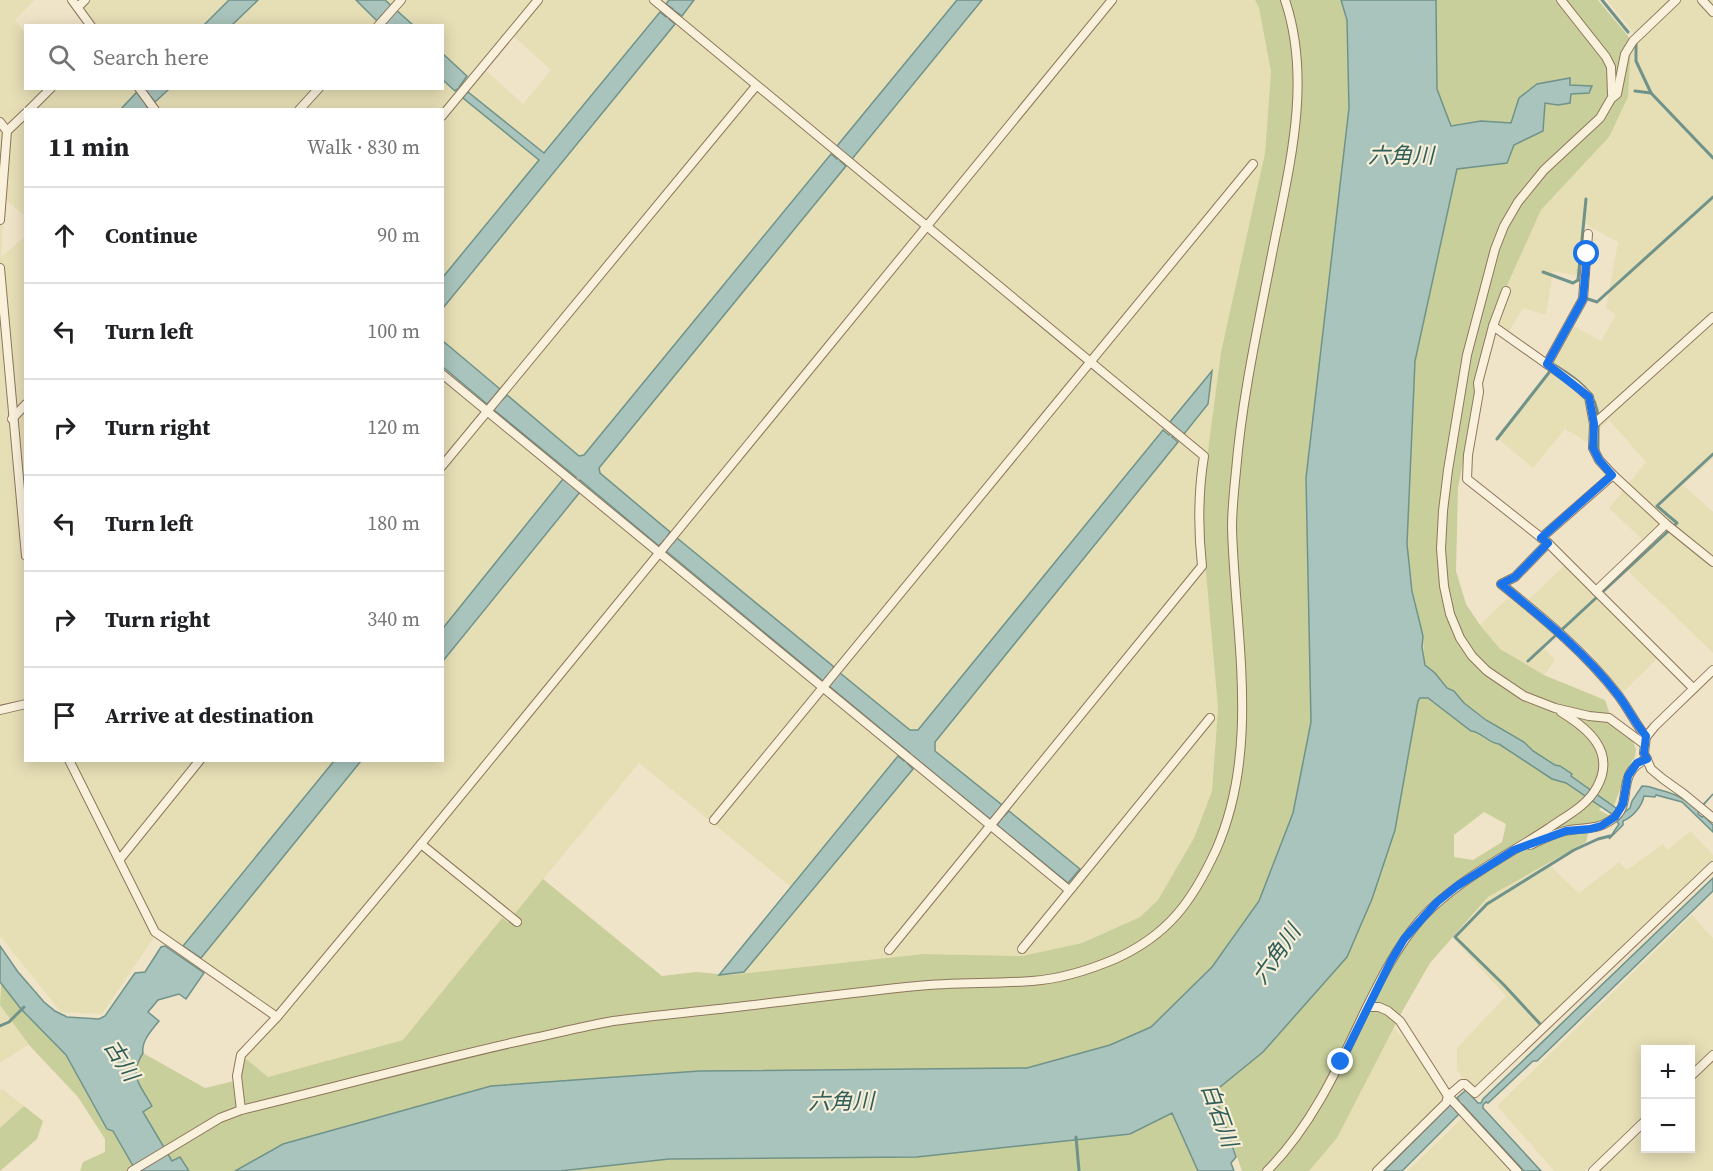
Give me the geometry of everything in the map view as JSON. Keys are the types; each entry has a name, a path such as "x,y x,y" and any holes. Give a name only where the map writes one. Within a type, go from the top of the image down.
{"street":[{"path":"85,0 75,3 90,24"},
{"path":"380,24 402,0"},
{"path":"444,114 538,0"},
{"path":"654,0 1204,456 1200,481 1198,528 1202,566 889,950"},
{"path":"241,1110 237,1076 241,1055 276,1017 420,844 1112,0"},
{"path":"132,1171 220,1118 241,1110 464,1053 610,1022 921,986 1056,978 1116,958 1151,940 1164,930 1185,904 1203,876 1218,845 1232,802 1239,757 1242,664 1232,524 1237,461 1249,370 1288,171 1296,118 1298,66 1293,23 1285,0"},
{"path":"1561,0 1606,57 1611,67 1611,99"},
{"path":"1645,740 1609,718 1589,717 1555,708 1524,696 1486,671 1460,638 1450,614 1444,586 1441,549 1443,511 1467,355 1495,249 1504,226 1518,202 1544,170 1582,132 1594,124 1617,94 1625,54 1633,41 1676,0"},
{"path":"1702,0 1713,12"},
{"path":"444,464 756,86"},
{"path":"31,108 49,90"},
{"path":"301,108 317,90"},
{"path":"144,94 154,108"},
{"path":"0,220 7,131 24,115"},
{"path":"0,122 7,131"},
{"path":"714,820 1253,164"},
{"path":"1551,368 1583,299 1588,234"},
{"path":"0,268 24,536"},
{"path":"1506,291 1493,326 1478,383 1479,392 1468,455 1467,479 1545,540 1693,688"},
{"path":"1597,422 1713,317"},
{"path":"1493,326 1575,384 1589,397 1597,422 1593,448 1599,460 1612,475 1713,562"},
{"path":"444,376 1069,890"},
{"path":"12,419 24,406"},
{"path":"1612,475 1545,540 1515,577 1501,584 1583,655 1619,696 1645,740 1644,753 1651,769 1713,818"},
{"path":"1598,593 1670,526"},
{"path":"1645,740 1693,688 1713,670"},
{"path":"0,710 24,704"},
{"path":"1267,1171 1279,1159 1309,1117 1341,1062 1404,939 1437,902 1457,886 1581,807 1597,787 1603,773 1605,758 1602,749 1577,723 1555,708"},
{"path":"1022,949 1210,718"},
{"path":"1514,850 1566,831 1601,826 1615,817 1621,810 1628,776 1637,763 1647,759"},
{"path":"70,762 120,859 154,932 276,1017"},
{"path":"120,859 198,762"},
{"path":"420,844 517,922"},
{"path":"1377,1171 1446,1103 1448,1096 1461,1084 1465,1084 1475,1093 1713,866"},
{"path":"1368,1007 1379,1007 1388,1011 1400,1022 1448,1096 1517,1171"},
{"path":"1695,1072 1713,1055"},
{"path":"1593,1171 1641,1125"}],"shaded area":[{"path":"0,0 35,0 15,20 24,32 24,90 444,90 444,24 93,24 75,0 1255,0 1259,8 1271,72 1265,153 1221,352 1207,458 1202,528 1218,708 1212,791 1194,838 1158,900 1140,917 1082,943 1022,956 923,954 730,975 796,891 639,763 508,922 502,918 403,1040 268,1077 239,1053 276,1011 158,931 102,1014 61,1012 0,936","holes":["508,31 551,70 523,104 480,65"]},
{"path":"1607,0 1713,0 1713,458 1683,485 1713,512 1713,653 1625,568 1649,546 1609,508 1646,462 1609,420 1587,442 1565,429 1533,468 1496,437 1552,367 1548,363 1570,324 1601,341 1616,315 1606,308 1618,242 1585,224 1579,276 1553,271 1546,315 1523,308 1508,333 1490,323 1541,210 1609,137 1631,44 1637,37"},
{"path":"1566,564 1658,658 1620,695 1591,654 1560,627 1542,646 1555,660 1544,675 1500,650 1480,625 1508,598 1521,607"},
{"path":"1691,831 1713,855 1713,872 1480,1093 1468,1085 1457,1070 1457,1048 1506,996 1454,939 1488,897 1548,864 1579,893 1619,862 1627,870 1663,844 1667,850"},
{"path":"1692,915 1713,938 1713,1171 1599,1171 1592,1164 1585,1171 1554,1171 1497,1106"},
{"path":"0,1005 28,1045 0,1063"},
{"path":"1394,1028 1421,1058 1445,1100 1373,1171 1309,1171 1337,1138"},
{"path":"2,1089 24,1106 0,1128 0,1090"},
{"path":"1462,1119 1510,1171 1407,1171 1410,1168"}],"green space":[{"path":"1255,0 1341,0 1347,20 1349,108 1306,478 1311,722 1293,813 1259,901 1212,967 1151,1027 1110,1045 1027,1068 699,1071 283,1144 235,1171 189,1171 180,1158 172,1162 143,1112 152,1106 136,1075 136,1068 143,1053 205,1088 234,1081 239,1053 268,1077 403,1040 502,918 508,922 543,879 662,976 696,972 730,975 923,954 1022,956 1082,943 1140,917 1158,900 1194,838 1212,791 1218,708 1202,528 1207,458 1221,352 1265,153 1271,72 1259,8"},
{"path":"1436,0 1598,0 1628,36 1631,44 1628,97 1609,137 1541,210 1490,323 1458,488 1456,571 1466,604 1500,649 1544,675 1605,700 1614,726 1631,737 1636,749 1635,757 1628,767 1614,806 1606,801 1599,810 1610,816 1590,826 1586,842 1488,897 1430,963 1337,1138 1309,1171 1242,1171 1214,1092 1263,1052 1347,957 1372,899 1395,830 1420,698 1428,698 1471,731 1499,744 1591,800 1596,794 1533,751 1524,742 1507,734 1464,703 1425,665 1423,636 1413,591 1407,544 1415,361 1457,169 1507,163 1514,145 1543,131 1545,103 1558,105 1571,94 1589,93 1592,86 1570,86 1570,79 1519,98 1511,123 1481,121 1451,126 1437,89","holes":["1484,812 1506,824 1502,842 1473,860 1454,857 1454,835"]},
{"path":"1,984 21,1009 66,1056 107,1129 113,1131 136,1171 80,1171 83,1162 105,1152 105,1139 78,1097 29,1045 0,1005"},
{"path":"24,1106 43,1121 37,1139 0,1171 0,1128"},
{"path":"1172,1113 1198,1171 560,1171 669,1159 917,1157 1130,1134"}],"water":[{"path":"229,0 258,0 233,24 205,24"},
{"path":"356,0 385,0 412,24 383,24 382,15 377,21"},
{"path":"669,0 694,0 682,16 675,11 669,19 675,24 444,307 444,276 539,160 463,98 464,96 457,89 455,91 444,81 444,55 467,76 459,87 544,153 660,12 666,17 673,9 666,4"},
{"path":"957,0 982,0 852,159 846,154 840,161 846,166 599,468 600,473 670,532 667,537 673,543 677,538 834,667 830,673 835,678 840,673 910,730 918,730 1163,430 1169,435 1176,427 1170,422 1212,371 1208,404 1184,434 1178,429 1172,437 1178,442 935,742 935,751 1002,805 998,811 1004,816 1009,811 1080,869 1068,883 997,825 1001,819 995,814 990,819 913,756 907,763 913,769 744,972 719,975 898,756 904,761 910,753 829,686 833,681 827,676 823,681 666,551 670,546 664,540 659,546 580,480 574,487 580,492 444,660 444,627 563,479 570,484 576,477 494,410 498,404 492,399 487,404 444,368 444,342 500,389 495,395 502,400 507,395 579,456 584,455 831,154 837,159 843,152 837,146"},
{"path":"1341,0 1436,0 1437,89 1451,126 1481,121 1511,123 1519,98 1537,84 1570,78 1570,85 1592,86 1589,93 1571,94 1570,103 1558,105 1545,103 1543,131 1514,145 1507,163 1457,169 1415,361 1407,544 1412,591 1423,636 1425,665 1447,688 1454,691 1464,703 1486,720 1572,774 1571,776 1623,813 1630,808 1642,786 1676,795 1698,810 1713,794 1698,814 1704,816 1713,825 1713,832 1682,802 1656,795 1655,797 1644,796 1636,811 1623,821 1623,825 1609,839 1619,824 1617,822 1619,819 1566,783 1552,779 1499,744 1471,731 1428,698 1420,698 1395,830 1372,899 1347,957 1263,1052 1214,1092 1236,1157 1231,1163 1234,1171 1198,1171 1172,1113 1130,1134 917,1157 669,1159 560,1171 235,1171 283,1144 491,1086 699,1071 1027,1068 1110,1045 1151,1027 1212,967 1259,901 1293,813 1311,722 1306,478 1349,108 1347,20"},
{"path":"146,90 168,90 155,102 151,97 145,102 148,108 122,108 137,92 142,98 147,92"},
{"path":"333,762 360,762 201,958 183,946"},
{"path":"1713,878 1713,891 1537,1061 1533,1061 1488,1103 1483,1105 1483,1108 1541,1171 1524,1171 1463,1105 1456,1111 1459,1114 1402,1171 1384,1171 1450,1105 1453,1107 1459,1101 1457,1098 1466,1090 1478,1103 1481,1103"},
{"name":"古川","path":"0,946 18,972 44,1002 67,1017 99,1019 105,1016 135,973 145,972 161,947 165,946 204,973 186,999 179,994 158,1000 148,1012 159,1021 145,1040 143,1053 136,1068 137,1080 152,1106 143,1112 172,1161 180,1157 189,1171 136,1171 113,1131 107,1129 66,1055 21,1009 0,982"}],"waterway":[{"path":"1602,0 1628,32"},
{"path":"1636,43 1636,61 1651,93"},
{"path":"1635,91 1651,93 1713,158"},
{"path":"1584,300 1585,298 1597,302 1713,197"},
{"path":"1585,280 1578,280 1586,199"},
{"path":"1543,272 1573,283 1578,280"},
{"path":"1556,366 1578,381 1590,394 1598,419"},
{"path":"1497,439 1551,370"},
{"path":"1598,425 1598,452 1605,462"},
{"path":"1528,661 1677,523 1657,506 1713,454"},
{"path":"1541,1025 1455,937 1487,904 1574,850 1610,836"},
{"path":"0,1026 9,1022 24,1007"},
{"path":"1076,1137 1079,1171"}],"route":[{"path":"1341,1062 1404,939 1437,902 1457,886 1514,850 1566,831 1601,826 1615,817 1623,804 1628,776 1637,763 1647,759 1644,753 1646,736 1635,723 1619,696 1583,655 1501,584 1515,577 1548,543 1541,538 1612,475 1599,460 1593,448 1594,424 1589,397 1547,364 1583,299 1587,254"}],"water label":[{"name":"六角川","path":"1401,155"},
{"name":"六角川","path":"1276,954"},
{"name":"六角川","path":"841,1101"},
{"name":"白石川","path":"1220,1115"}]}
